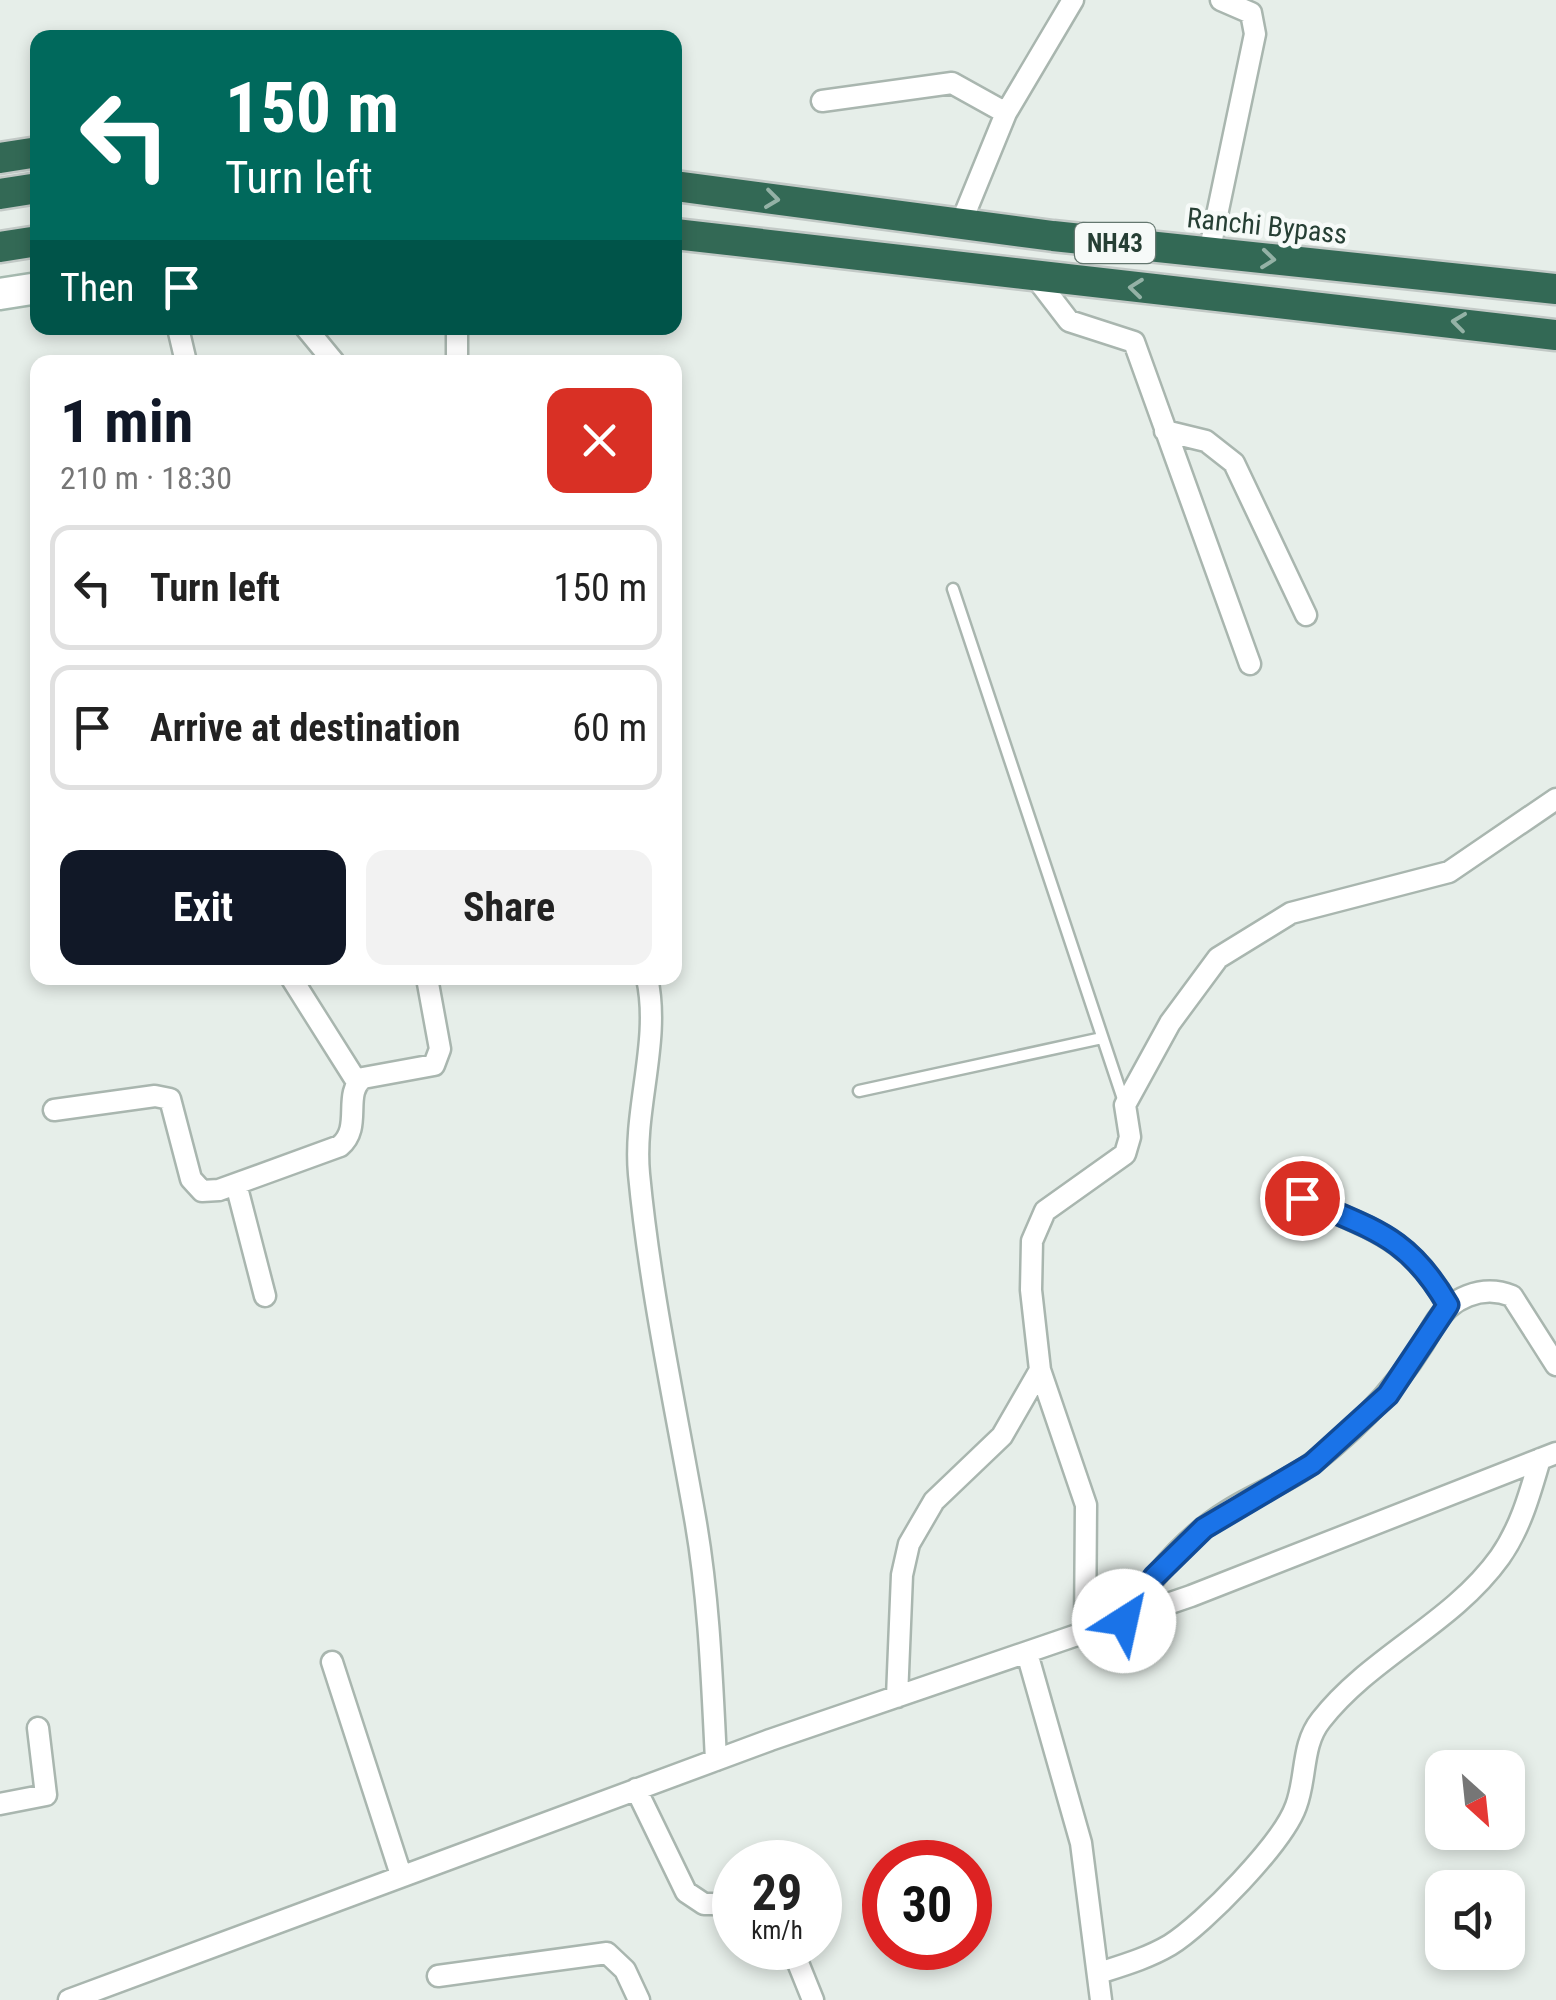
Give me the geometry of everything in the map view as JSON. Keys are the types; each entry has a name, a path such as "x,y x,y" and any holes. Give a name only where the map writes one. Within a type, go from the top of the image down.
{"highway":[{"path":"0,158 30,153"},
{"name":"Ranchi Bypass","path":"682,187 1209,253 1556,288"},
{"path":"0,194 30,189"},
{"name":"NH43","path":"682,235 1036,278 1348,308 1556,335"},
{"path":"0,247 30,241"}],"street":[{"path":"961,223 1006,113 1074,0"},
{"path":"1209,253 1256,34 1251,12 1221,0"},
{"path":"822,101 952,83 1006,113"},
{"path":"1036,278 1069,321 1134,342 1250,664"},
{"path":"0,294 30,289"},
{"path":"312,335 328,355"},
{"path":"1165,431 1206,442 1234,463 1306,615"},
{"path":"1085,1635 1086,1505 1040,1370 1031,1290 1034,1228 1045,1211 1125,1154 1130,1138 1124,1105 1170,1023 1218,958 1291,913 1449,872 1556,799"},
{"path":"54,1110 165,1097 173,1106 196,1188 210,1192 348,1139 357,1082 296,985"},
{"path":"357,1082 434,1065 440,1049 428,985"},
{"path":"648,985 651,1013 638,1168 678,1445 695,1519 712,1676 716,1760"},
{"path":"236,1184 266,1296"},
{"path":"1302,1198 1407,1248 1422,1262 1448,1305"},
{"path":"1124,1621 1154,1577 1204,1528 1312,1464 1388,1395 1448,1305 1478,1294 1512,1296 1556,1365"},
{"path":"897,1697 902,1575 909,1544 934,1501 1002,1436 1040,1370"},
{"path":"69,2000 716,1760 1124,1621 1548,1456"},
{"path":"1100,1973 1144,1958 1195,1928 1272,1844 1295,1810 1306,1754 1321,1718 1362,1678 1466,1596 1500,1557 1522,1519 1548,1456"},
{"path":"1027,1653 1081,1843 1101,2000"},
{"path":"332,1662 401,1875"},
{"path":"0,1804 46,1796 38,1728"},
{"path":"636,1789 686,1892 704,1904 712,1904"},
{"path":"438,1976 608,1953 625,1970 639,2000"},
{"path":"801,1970 813,2000"}],"lane":[{"path":"952,589 1124,1105"},
{"path":"859,1091 1102,1038"}],"route":[{"path":"1124,1621 1154,1577 1185,1544 1226,1512 1312,1464 1388,1395 1406,1374 1448,1305 1422,1262 1407,1248 1302,1198"}]}
